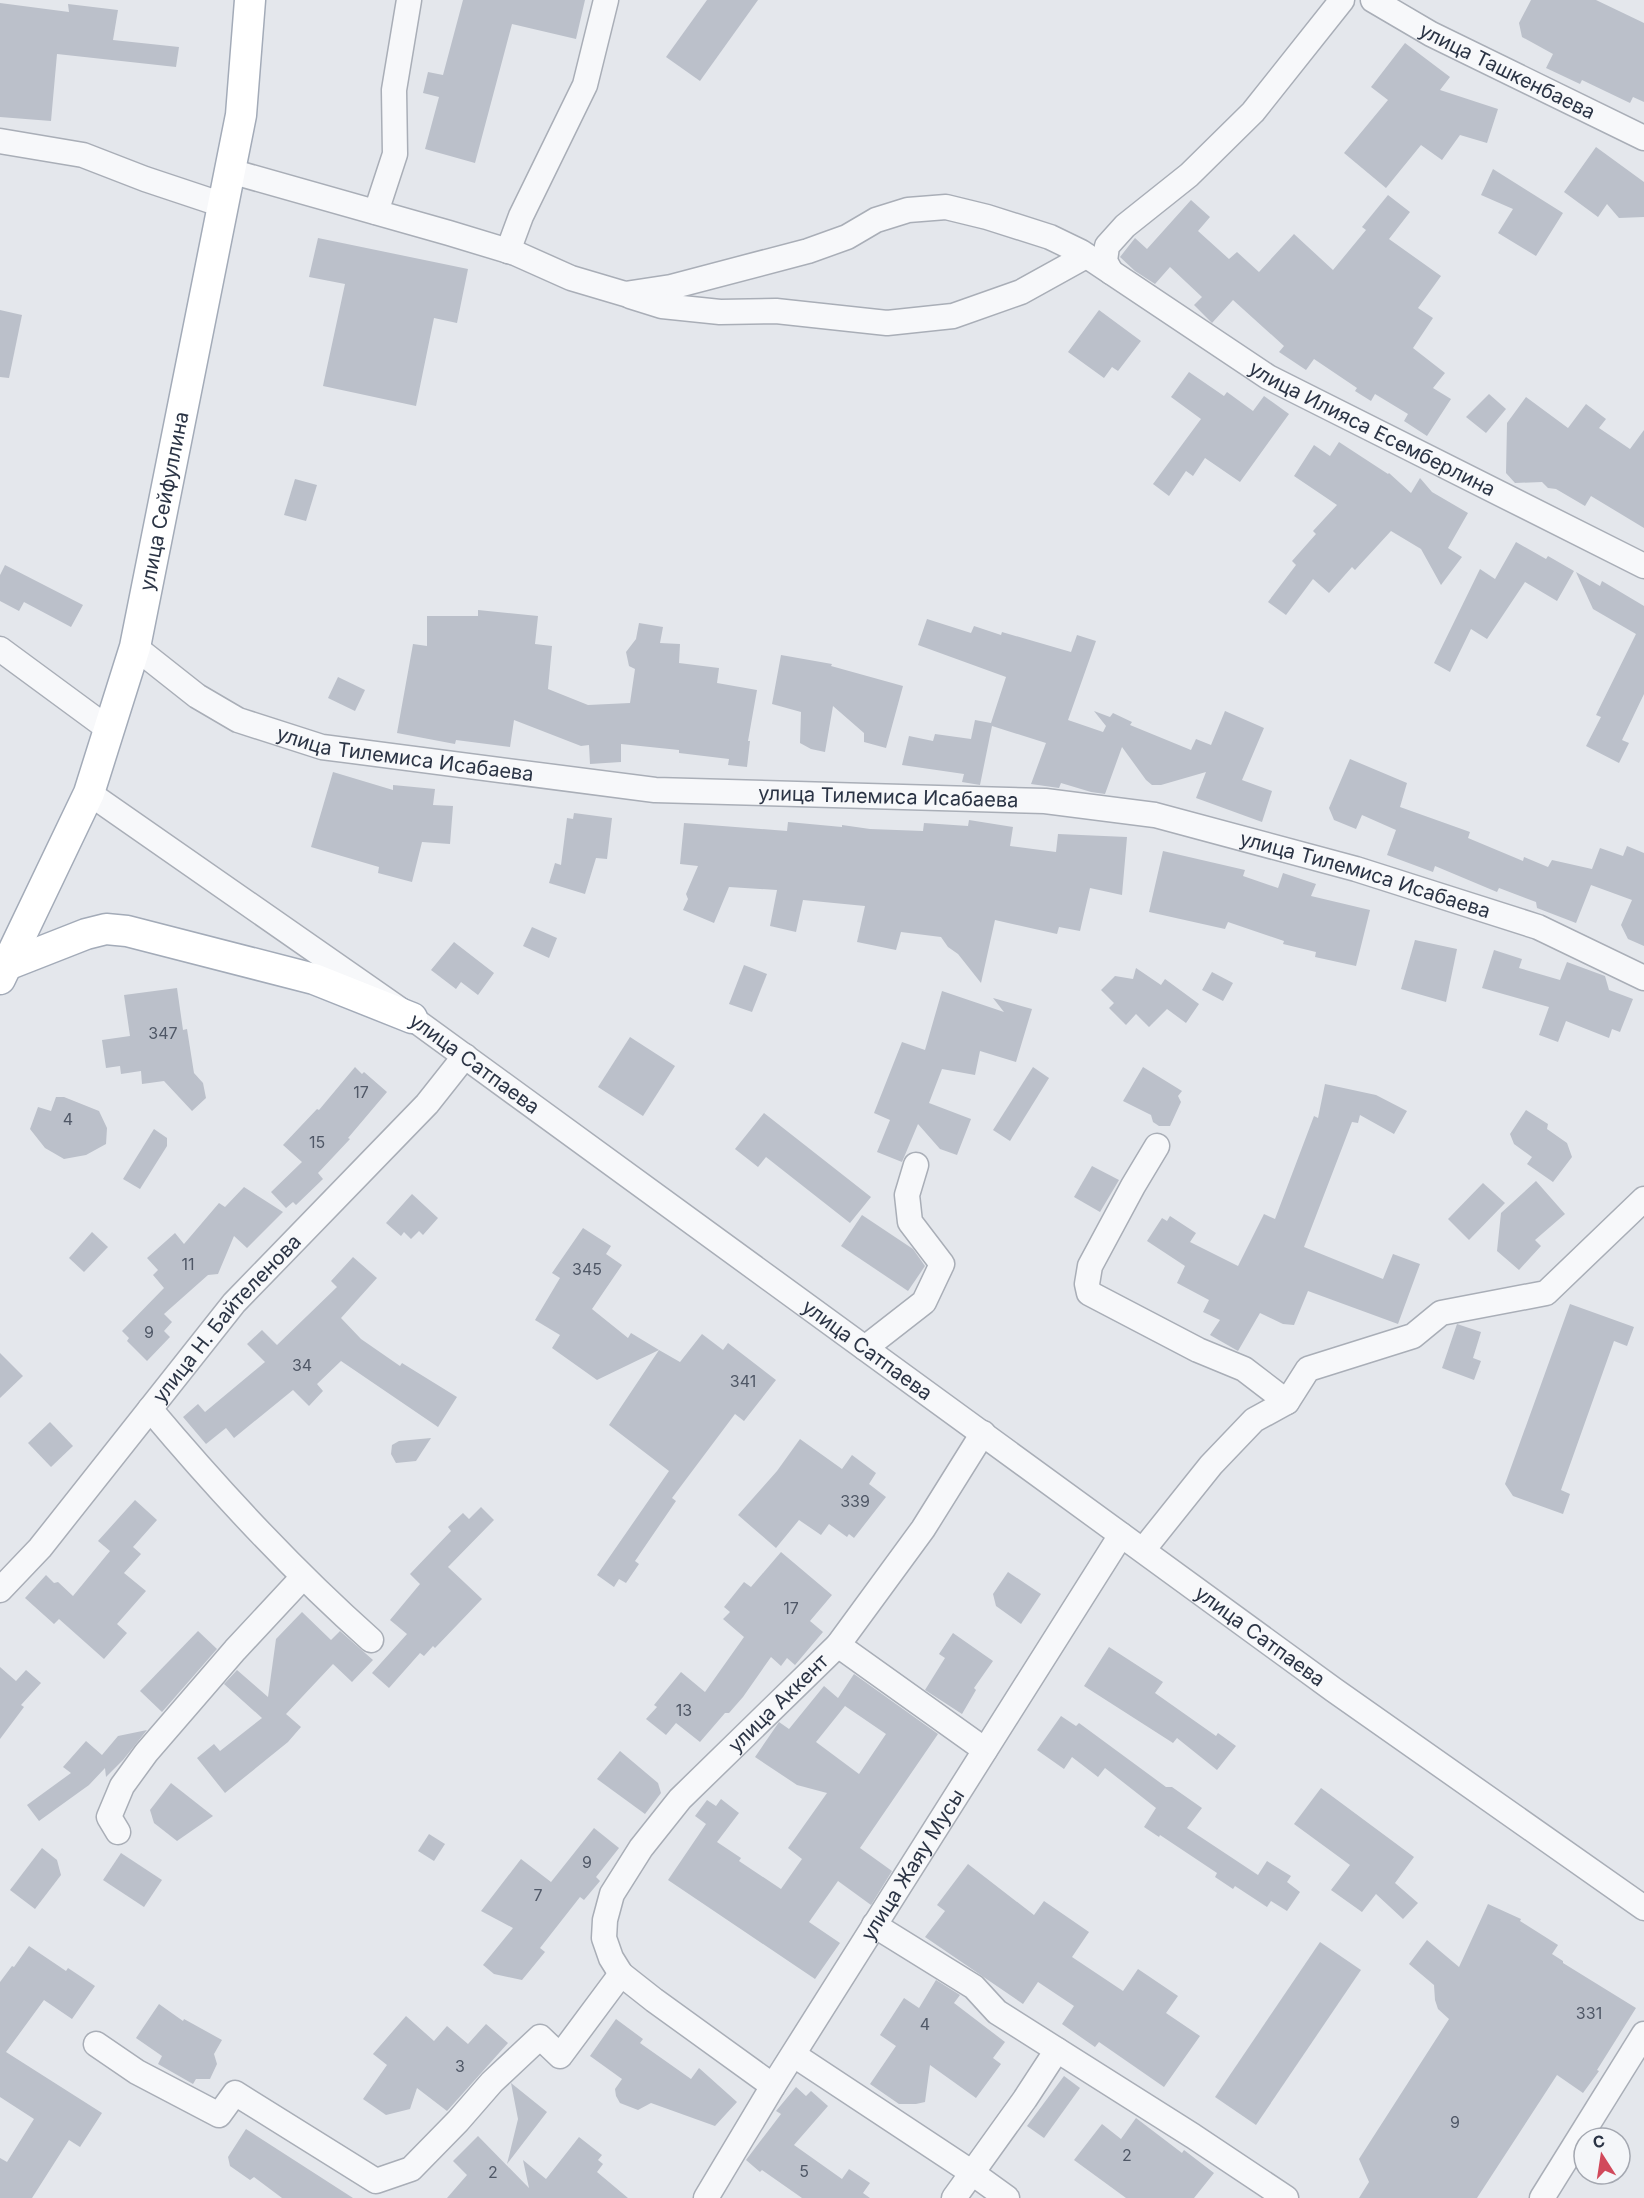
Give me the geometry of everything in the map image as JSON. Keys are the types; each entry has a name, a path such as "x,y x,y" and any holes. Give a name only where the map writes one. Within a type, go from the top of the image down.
{"main road":[{"name":"улица Сейфуллина","path":"3,972 89,793 135,647 241,115 250,0"},
{"path":"3,972 86,934 106,929 127,931 314,979 412,1018"}],"street":[{"path":"376,212 395,154 394,90 409,0"},
{"path":"508,251 525,207 585,85 606,0"},
{"path":"1111,272 1106,261 1107,246 1125,226 1189,175 1252,112 1342,0"},
{"name":"улица Ташкенбаева","path":"1373,0 1442,39 1644,138"},
{"path":"0,141 83,155 223,206"},
{"path":"230,171 508,251 571,278 662,306 720,312 776,310 887,323 953,316 1021,292 1086,256"},
{"name":"улица Илияса Есемберлина","path":"625,294 671,287 808,251 847,237 876,220 908,210 946,207 987,217 1050,237 1086,256 1268,377 1644,566"},
{"name":"улица Тилемиса Исабаева","path":"135,647 197,696 238,720 322,747 656,790 1045,801 1155,815 1356,869 1538,927 1644,978"},
{"path":"0,648 110,730"},
{"name":"улица Сатпаева","path":"89,793 465,1056 1334,1690 1644,1908"},
{"name":"улица Н. Байтеленова","path":"0,1590 40,1548 234,1303 427,1104 465,1056"},
{"path":"1157,1146 1090,1266 1087,1284 1089,1293 1198,1350 1244,1369 1287,1402"},
{"path":"865,1348 924,1302 942,1264 910,1222 907,1196 916,1165"},
{"path":"1143,1550 1211,1465 1254,1420 1287,1402 1308,1369 1413,1336 1441,1313 1546,1293 1644,1199"},
{"path":"150,1409 274,1549 316,1591 371,1640"},
{"name":"улица Аккент","path":"621,1974 611,1958 604,1938 605,1920 612,1894 640,1848 680,1799 838,1646 923,1528 983,1434"},
{"name":"улица Жаяу Мусы","path":"706,2198 874,1924 1121,1535"},
{"path":"118,1832 109,1817 122,1786 146,1753 196,1694 303,1577"},
{"path":"838,1646 985,1750"},
{"path":"874,1924 974,1987 997,2012 1286,2198"},
{"path":"96,2044 137,2072 219,2115 235,2093 376,2181 411,2169 492,2082 540,2037 560,2056 621,1974 773,2086"},
{"path":"1542,2198 1644,2034"},
{"path":"954,2198 1057,2050"},
{"path":"794,2055 972,2172 1006,2198"}],"building":[{"path":"463,0 585,0 576,39 512,24 475,163 425,149 439,97 423,93 428,72 443,75"},
{"path":"707,0 758,0 700,81 666,57"},
{"path":"1531,0 1596,0 1644,23 1644,102 1633,97 1630,103 1582,80 1580,84 1546,68 1553,54 1522,37 1519,23"},
{"path":"0,3 69,12 68,4 118,10 113,40 179,47 176,67 57,54 51,121 0,117"},
{"path":"1405,43 1450,77 1440,90 1498,109 1487,143 1460,135 1442,160 1421,145 1386,188 1344,153 1388,100 1371,87"},
{"path":"1596,147 1644,182 1644,217 1619,218 1607,204 1598,217 1564,192"},
{"path":"1493,169 1563,213 1536,256 1498,233 1513,209 1481,195"},
{"path":"1388,195 1410,212 1389,239 1441,276 1418,308 1433,318 1413,348 1445,373 1433,388 1451,399 1427,436 1404,421 1408,414 1375,394 1371,401 1355,391 1357,388 1314,359 1306,370 1279,352 1284,346 1233,300 1212,323 1194,305 1202,297 1170,267 1155,284 1135,271 1120,257 1135,238 1147,249 1191,200 1210,217 1198,231 1229,259 1237,252 1259,272 1294,234 1333,270 1366,230 1362,227"},
{"path":"318,238 468,269 457,323 434,318 416,406 323,386 345,284 309,277"},
{"path":"0,310 22,315 9,378 0,377"},
{"path":"1099,310 1141,341 1118,371 1112,367 1104,378 1068,352"},
{"path":"1189,372 1224,396 1227,392 1253,411 1264,396 1289,414 1240,482 1205,458 1193,476 1186,471 1169,496 1153,484 1201,419 1171,397"},
{"path":"1489,394 1506,409 1486,433 1466,417"},
{"path":"1526,397 1568,428 1586,404 1606,419 1599,428 1630,449 1644,430 1644,528 1591,496 1585,506 1556,489 1548,488 1542,482 1515,483 1506,473 1507,423"},
{"path":"1339,442 1389,473 1411,493 1420,478 1432,492 1468,513 1448,548 1462,557 1441,585 1421,549 1391,531 1355,570 1352,567 1329,593 1313,579 1286,615 1268,602 1296,565 1292,561 1316,534 1313,531 1337,505 1294,476 1314,445 1330,456"},
{"path":"295,479 317,485 306,521 284,515"},
{"path":"1516,542 1574,571 1557,601 1525,582 1487,639 1471,629 1450,672 1434,663 1480,569 1495,579"},
{"path":"5,565 83,605 71,627 24,602 19,611 0,601 0,575"},
{"path":"1576,572 1600,586 1602,581 1644,606 1644,694 1622,740 1629,743 1619,763 1586,746 1601,717 1596,715 1636,634 1593,609"},
{"path":"478,610 538,616 535,644 552,646 548,689 588,705 630,703 635,669 629,666 626,652 636,639 639,623 663,627 660,643 680,644 679,663 719,668 717,683 757,690 748,741 750,741 747,767 728,765 729,759 679,753 679,750 621,744 621,762 590,764 589,745 581,746 514,720 510,747 456,740 455,744 397,733 413,644 427,646 427,616 478,616"},
{"path":"927,619 971,633 974,626 1001,635 1002,632 1071,652 1077,635 1096,641 1068,720 1103,732 1106,726 1094,711 1110,717 1113,713 1132,722 1130,725 1191,750 1196,739 1211,745 1225,711 1264,728 1242,780 1272,791 1262,822 1196,798 1206,772 1161,785 1152,785 1122,747 1105,794 1061,783 1059,788 1031,784 1046,743 992,726 980,785 962,782 964,774 902,765 909,736 933,741 935,734 971,739 975,720 991,723 1006,677 918,645"},
{"path":"781,655 832,664 831,666 903,686 886,748 864,742 864,733 833,706 825,752 811,749 800,743 801,712 772,704"},
{"path":"338,677 365,690 355,711 328,698"},
{"path":"1350,759 1407,783 1400,807 1470,832 1468,838 1523,861 1524,857 1548,867 1552,860 1592,869 1600,848 1623,856 1627,846 1644,853 1644,946 1628,939 1621,925 1632,900 1591,885 1576,923 1537,908 1536,902 1499,888 1497,892 1435,866 1433,872 1387,855 1396,830 1362,815 1356,829 1334,820 1329,808"},
{"path":"333,772 393,790 393,785 435,789 433,805 453,806 450,844 422,842 412,882 378,873 379,867 311,847"},
{"path":"574,813 612,818 607,859 596,858 585,894 549,883 555,863 561,865 567,818 573,819"},
{"path":"969,820 1013,827 1010,846 1056,852 1058,834 1127,837 1122,895 1090,888 1080,931 1059,927 1057,934 995,920 981,983 941,937 901,932 896,950 857,942 865,906 803,900 796,932 770,926 777,890 729,887 714,923 683,910 688,899 686,894 698,866 680,864 684,823 787,831 788,822 923,831 924,823 968,826"},
{"path":"1163,851 1245,870 1243,876 1278,888 1283,873 1316,884 1311,896 1370,910 1356,966 1315,957 1316,952 1283,944 1284,941 1228,922 1225,929 1149,912"},
{"path":"532,927 557,938 549,958 523,946"},
{"path":"1415,940 1457,949 1446,1002 1401,989"},
{"path":"454,942 494,973 478,995 461,982 456,989 431,970"},
{"path":"1494,950 1522,959 1519,968 1560,980 1567,962 1605,976 1609,990 1633,999 1620,1032 1612,1029 1609,1038 1566,1021 1558,1042 1539,1035 1549,1007 1482,988"},
{"path":"744,965 767,974 752,1012 729,1004"},
{"path":"1136,968 1161,985 1165,979 1199,1004 1186,1023 1167,1009 1149,1027 1136,1014 1126,1025 1109,1008 1114,1003 1101,990 1115,976 1133,979"},
{"path":"1212,972 1233,983 1223,1001 1202,990"},
{"path":"177,988 183,1030 187,1029 194,1073 203,1083 206,1098 192,1111 164,1081 142,1084 141,1071 121,1074 120,1066 106,1068 102,1040 130,1036 124,995"},
{"path":"942,991 1004,1012 993,998 1032,1009 1016,1062 980,1051 975,1075 942,1069 929,1103 971,1119 957,1155 940,1149 918,1124 902,1162 877,1152 890,1120 874,1113 902,1042 925,1050"},
{"path":"630,1037 675,1066 643,1116 598,1087"},
{"path":"355,1067 387,1092 348,1138 350,1139 318,1173 323,1179 296,1205 293,1202 286,1208 271,1192 302,1162 283,1145 317,1109 319,1110"},
{"path":"1033,1067 1049,1078 1010,1141 993,1130"},
{"path":"1143,1067 1182,1091 1178,1096 1181,1102 1170,1126 1159,1126 1153,1122 1151,1115 1123,1101"},
{"path":"1325,1084 1376,1095 1407,1111 1394,1134 1360,1115 1358,1123 1352,1122 1304,1247 1383,1279 1393,1254 1420,1264 1398,1324 1308,1291 1294,1325 1283,1324 1260,1313 1238,1351 1210,1335 1220,1320 1203,1312 1209,1300 1177,1283 1185,1266 1147,1241 1162,1218 1167,1221 1170,1216 1196,1233 1190,1242 1238,1266 1264,1214 1275,1219 1314,1116 1318,1118"},
{"path":"56,1097 64,1097 99,1111 107,1128 106,1144 86,1155 64,1159 45,1148 30,1129 38,1107 51,1111"},
{"path":"1526,1110 1548,1124 1547,1129 1567,1143 1572,1157 1553,1182 1527,1164 1532,1157 1514,1144 1510,1134"},
{"path":"764,1113 871,1197 850,1223 766,1157 758,1167 735,1149"},
{"path":"154,1129 167,1138 167,1146 140,1189 123,1179"},
{"path":"1092,1166 1119,1180 1100,1212 1074,1197"},
{"path":"1536,1181 1565,1214 1535,1240 1541,1246 1519,1270 1497,1251 1501,1213"},
{"path":"1483,1183 1505,1203 1469,1240 1448,1219"},
{"path":"244,1187 283,1212 247,1248 234,1236 218,1274 208,1275 164,1314 172,1322 164,1331 170,1337 147,1361 127,1341 129,1338 122,1331 164,1288 153,1275 158,1270 147,1258 175,1233 184,1244 219,1203 225,1207"},
{"path":"412,1194 438,1218 423,1235 419,1231 411,1239 404,1232 401,1236 386,1223"},
{"path":"862,1215 913,1249 925,1266 908,1291 841,1246"},
{"path":"583,1228 611,1246 606,1254 622,1265 592,1309 628,1338 631,1333 659,1350 597,1380 552,1348 560,1335 535,1320 560,1278 552,1273"},
{"path":"92,1232 108,1247 84,1272 69,1258"},
{"path":"353,1257 377,1278 341,1318 361,1339 400,1366 402,1363 457,1397 438,1427 341,1361 317,1384 323,1391 309,1406 293,1390 234,1438 226,1428 206,1444 183,1417 198,1404 205,1412 265,1362 247,1344 262,1330 277,1345 337,1287 331,1281"},
{"path":"1570,1304 1634,1327 1627,1346 1614,1341 1561,1490 1570,1494 1563,1514 1513,1496 1505,1484"},
{"path":"1457,1324 1481,1332 1473,1358 1481,1361 1474,1380 1442,1368"},
{"path":"702,1334 723,1350 728,1343 776,1380 744,1421 735,1414 672,1498 676,1501 635,1561 639,1564 626,1583 619,1579 614,1587 597,1575 669,1471 609,1425 659,1350 680,1362"},
{"path":"0,1353 23,1376 0,1398"},
{"path":"50,1422 73,1446 51,1467 28,1443"},
{"path":"431,1438 416,1461 396,1463 391,1454 392,1445 399,1441"},
{"path":"800,1439 842,1469 852,1455 876,1473 869,1484 886,1497 854,1538 849,1534 847,1537 829,1524 821,1535 799,1520 776,1548 738,1515 777,1471"},
{"path":"135,1500 157,1520 133,1547 141,1554 124,1573 146,1591 117,1624 127,1633 104,1659 59,1619 54,1624 25,1598 46,1575 54,1583 58,1582 73,1596 110,1551 98,1541"},
{"path":"481,1507 494,1520 448,1567 482,1599 435,1648 433,1646 424,1656 420,1653 389,1688 372,1673 407,1634 390,1620 420,1584 410,1574 451,1531 448,1527 463,1513 469,1519"},
{"path":"781,1552 832,1595 810,1621 823,1632 795,1665 787,1658 781,1666 771,1657 743,1697 729,1713 725,1713 700,1742 676,1723 666,1735 646,1719 657,1707 654,1705 681,1672 705,1692 744,1637 723,1619 730,1612 724,1607 744,1582 751,1587"},
{"path":"1008,1572 1041,1594 1021,1624 996,1606 993,1594"},
{"path":"302,1612 331,1640 340,1631 373,1660 352,1682 333,1664 286,1714 301,1727 288,1742 225,1793 197,1758 214,1744 220,1751 262,1718 224,1684 237,1670 268,1697 276,1639"},
{"path":"198,1631 217,1649 162,1712 140,1691"},
{"path":"953,1633 993,1661 974,1688 976,1690 962,1714 925,1690 945,1658 939,1654"},
{"path":"1109,1647 1163,1682 1155,1693 1216,1736 1218,1733 1236,1746 1217,1770 1177,1738 1173,1743 1084,1686"},
{"path":"0,1667 16,1681 26,1670 41,1683 21,1705 24,1707 0,1739"},
{"path":"854,1674 938,1734 860,1848 892,1871 871,1905 838,1881 809,1922 840,1943 815,1979 668,1880 706,1824 695,1816 707,1800 716,1806 721,1799 739,1813 717,1842 741,1858 739,1861 781,1889 802,1859 788,1848 827,1793 797,1785 755,1757 779,1722 789,1729 824,1686 838,1698","holes":["845,1706 886,1734 859,1774 816,1742"]},
{"path":"1061,1716 1076,1726 1079,1723 1166,1787 1172,1787 1202,1808 1187,1828 1258,1875 1267,1861 1291,1876 1287,1882 1300,1892 1287,1911 1271,1901 1267,1907 1235,1886 1233,1889 1215,1877 1217,1873 1144,1827 1156,1808 1105,1768 1098,1777 1072,1757 1064,1769 1037,1750"},
{"path":"147,1730 106,1777 105,1768 89,1785 39,1821 27,1805 71,1773 63,1767 86,1741 102,1755 118,1736"},
{"path":"620,1751 658,1783 661,1793 645,1814 597,1779"},
{"path":"171,1783 213,1816 177,1841 154,1823 150,1810"},
{"path":"1321,1788 1414,1857 1395,1883 1418,1903 1403,1919 1376,1894 1362,1912 1331,1890 1350,1865 1294,1824"},
{"path":"594,1828 619,1848 596,1877 600,1881 584,1900 580,1897 540,1948 545,1952 522,1980 494,1974 483,1965 513,1928 481,1911 521,1859 551,1882"},
{"path":"429,1834 445,1844 434,1861 418,1851"},
{"path":"42,1848 57,1860 61,1875 35,1909 10,1890"},
{"path":"121,1853 162,1880 144,1907 103,1880"},
{"path":"968,1864 1034,1915 1044,1901 1089,1932 1072,1957 1123,1991 1138,1969 1178,1996 1166,2013 1200,2036 1164,2087 1099,2042 1095,2047 1062,2024 1074,2006 1038,1982 1023,2004 925,1937 945,1911 937,1905"},
{"path":"1488,1904 1521,1919 1520,1921 1558,1945 1552,1954 1563,1963 1636,2008 1597,2070 1599,2071 1583,2093 1557,2075 1477,2198 1359,2198 1369,2182 1359,2159 1449,2019 1438,2009 1434,1985 1409,1964 1427,1940 1459,1967"},
{"path":"1320,1942 1361,1970 1256,2125 1215,2097"},
{"path":"29,1946 66,1971 68,1968 95,1986 72,2019 44,2000 6,2052 102,2113 80,2147 69,2140 32,2198 0,2198 0,2158 7,2162 34,2119 0,2097 0,1982"},
{"path":"936,1980 960,1995 954,2003 1005,2042 993,2058 1001,2064 976,2098 930,2065 925,2102 899,2104 870,2084 896,2046 880,2035 904,1998 919,2008"},
{"path":"159,2004 183,2021 184,2019 222,2040 214,2054 217,2064 210,2079 196,2079 193,2084 158,2064 162,2056 136,2038"},
{"path":"406,2016 434,2041 447,2026 468,2044 486,2024 508,2043 447,2111 417,2088 410,2109 386,2115 363,2099 387,2065 373,2054"},
{"path":"616,2019 643,2039 640,2043 691,2079 699,2068 737,2102 715,2126 651,2103 638,2110 620,2103 615,2089 622,2079 590,2056"},
{"path":"1064,2076 1080,2088 1044,2138 1027,2126"},
{"path":"511,2083 547,2112 507,2164 518,2119"},
{"path":"796,2087 806,2096 811,2091 828,2106 794,2145 842,2179 849,2169 870,2183 863,2193 870,2198 802,2198 762,2170 760,2172 746,2160 781,2114 776,2111"},
{"path":"1136,2118 1182,2153 1184,2150 1214,2173 1194,2198 1126,2198 1074,2160 1102,2124 1121,2139"},
{"path":"246,2129 353,2198 282,2198 254,2177 250,2180 230,2166 228,2157"},
{"path":"478,2136 529,2188 523,2160 546,2179 579,2137 602,2155 598,2160 603,2164 597,2172 628,2198 447,2198 467,2175 453,2161"}]}
